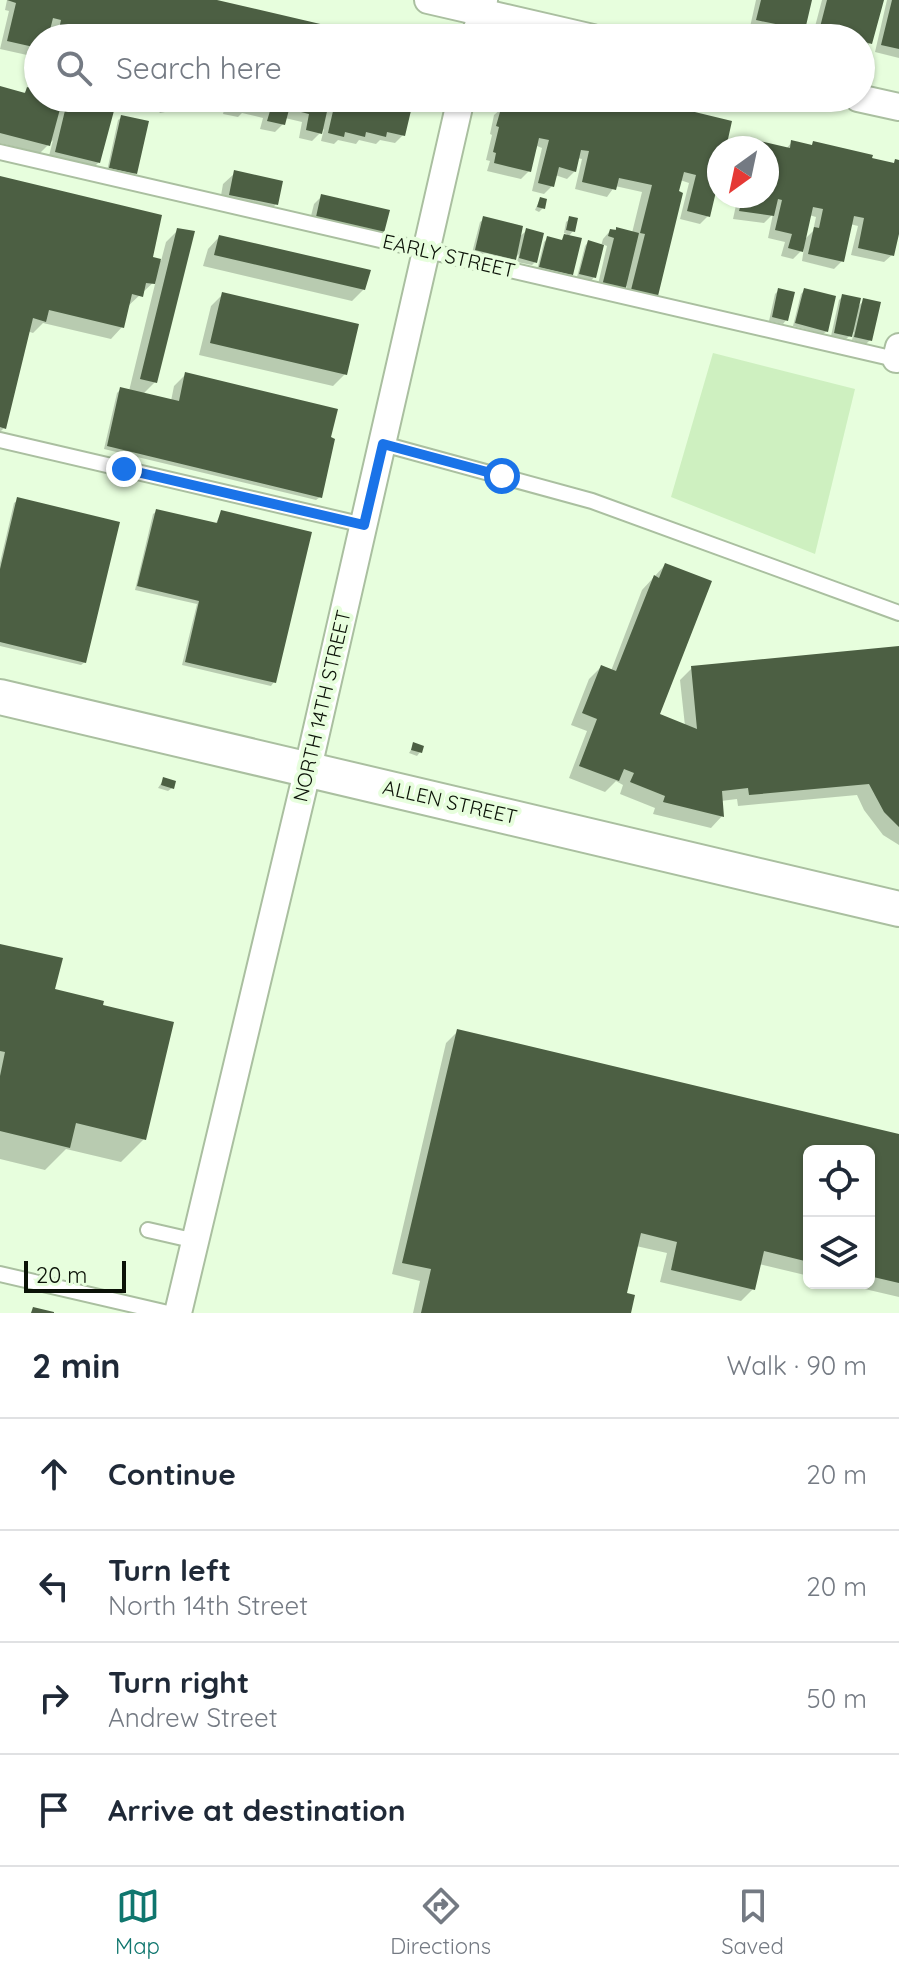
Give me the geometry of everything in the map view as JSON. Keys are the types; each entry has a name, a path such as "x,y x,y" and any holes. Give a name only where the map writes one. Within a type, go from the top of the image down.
{"street":[{"path":"428,0 482,6 544,24"},
{"path":"875,102 899,107"},
{"name":"NORTH 14TH STREET","path":"178,1313 308,768 458,112"},
{"name":"ALLEN STREET","path":"0,697 899,909"}],"lane":[{"name":"EARLY STREET","path":"0,152 898,356"},
{"path":"0,440 364,525"},
{"path":"383,444 592,501 899,613"},
{"path":"148,1230 196,1241"},
{"path":"0,1274 168,1313"}],"green space":[{"path":"713,353 855,389 815,554 671,497"}],"building":[{"path":"7,0 217,0 320,24 60,24 61,20 53,18 52,24 24,24 24,45 7,41 16,3"},
{"path":"761,0 812,0 806,24 776,24 756,20"},
{"path":"827,0 884,0 875,33 875,24 821,24"},
{"path":"892,0 899,0 899,49 881,45"},
{"path":"0,86 24,93 24,112 59,112 50,146 0,133"},
{"path":"65,112 114,112 100,163 55,152"},
{"path":"270,112 288,112 285,125 267,121"},
{"path":"301,112 327,112 322,134 306,130 309,114"},
{"path":"333,112 411,112 405,136 387,132 386,137 366,132 365,137 345,132 344,137 328,133"},
{"path":"500,112 695,112 732,121 729,136 707,136 707,208 712,208 710,217 687,211 696,175 684,172 679,191 683,193 658,296 631,290 645,234 640,233 652,185 619,178 616,190 582,182 589,151 581,150 576,172 559,167 554,187 538,183 549,140 539,138 531,172 494,163 496,153 493,152 499,127 496,126"},
{"path":"121,115 149,121 137,174 109,168"},
{"path":"791,140 812,145 813,141 894,163 895,159 899,160 899,234 894,256 858,248 864,218 854,216 844,262 808,254 814,227 819,228 823,209 813,207 803,252 788,248 792,234 775,230 782,200 779,199 779,145 790,148"},
{"path":"234,170 283,181 278,205 229,195"},
{"path":"0,176 162,215 153,257 161,259 155,284 146,283 143,297 132,294 124,328 49,310 46,322 33,318 6,429 0,427"},
{"path":"321,194 390,210 384,233 316,217"},
{"path":"540,197 547,199 545,209 537,207"},
{"path":"740,208 776,208 774,216 739,211"},
{"path":"483,216 523,226 516,260 475,250"},
{"path":"569,216 578,218 575,232 566,230"},
{"path":"616,227 639,233 625,291 602,286 614,238 608,236 610,229 616,230"},
{"path":"177,228 195,231 157,383 140,379"},
{"path":"526,228 544,233 537,263 519,258"},
{"path":"564,234 582,238 573,275 539,267 547,236 562,240"},
{"path":"219,235 371,270 365,290 214,255"},
{"path":"588,240 604,245 596,278 579,274"},
{"path":"778,288 795,292 788,321 772,317"},
{"path":"804,288 836,296 828,332 795,323"},
{"path":"222,292 359,324 347,375 210,343"},
{"path":"842,294 861,298 852,337 834,333"},
{"path":"863,298 881,302 872,341 854,337"},
{"path":"185,372 338,409 322,498 107,446 120,387 179,401"},
{"path":"17,497 120,522 86,663 0,642 0,569"},
{"path":"156,509 217,523 221,510 312,532 276,683 185,662 199,601 137,586"},
{"path":"665,563 712,581 660,714 697,729 691,666 899,646 899,827 884,812 869,784 749,795 748,788 722,791 724,817 663,802 665,796 630,782 634,773 624,769 619,781 579,766 597,719 582,713 601,665 616,671 654,575 659,578"},
{"path":"413,742 424,746 422,753 411,750"},
{"path":"163,777 176,781 174,789 161,785"},
{"path":"0,944 63,958 55,989 104,1001 103,1005 174,1022 146,1140 76,1123 70,1148 0,1131 0,1076 5,1052 0,1051"},
{"path":"457,1029 899,1134 899,1283 875,1277 875,1145 803,1145 803,1261 764,1251 755,1290 671,1270 677,1242 641,1233 627,1293 635,1295 631,1313 421,1313 431,1269 402,1263"},
{"path":"33,1307 54,1312 54,1313 31,1313"}],"route":[{"path":"124,469 364,525 383,444 502,476"}]}
